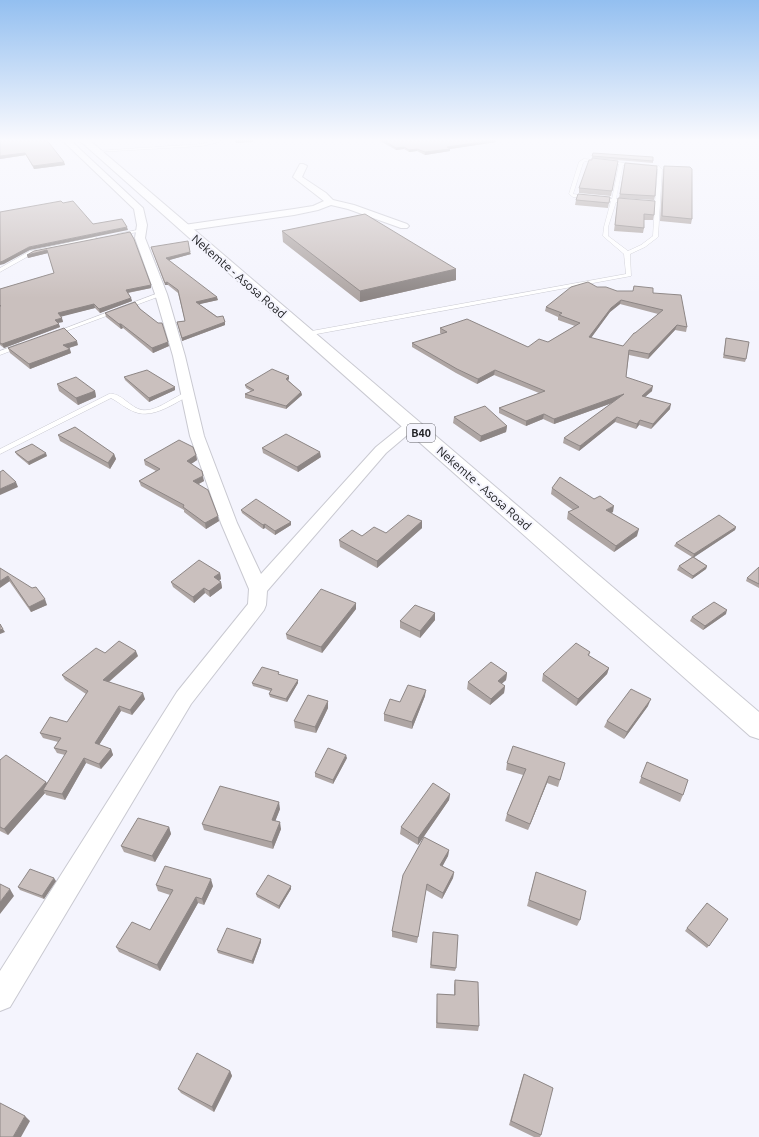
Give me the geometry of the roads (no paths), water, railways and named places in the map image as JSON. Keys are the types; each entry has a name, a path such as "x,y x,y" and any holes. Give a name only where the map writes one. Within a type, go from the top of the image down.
{"highway":[{"name":"Nekemte - Asosa Road","path":"143,192 759,728"}],"street":[{"path":"0,997 184,698 257,605 258,589 229,523 197,436 179,356 161,294 140,238 142,225 138,208 121,192"},
{"path":"319,192 330,202 350,207 404,226"},
{"path":"184,228 294,212 315,208 330,202"},
{"path":"258,589 381,450 412,425"}],"lane":[{"path":"572,192 571,194 573,196 657,204"},
{"path":"306,334 629,275 627,253 606,236 606,227 616,192"},
{"path":"627,253 643,246 655,237 658,192"},
{"path":"112,236 142,230"},
{"path":"0,270 32,252 104,237"},
{"path":"48,336 161,294"},
{"path":"0,353 26,344"},
{"path":"0,452 104,398 111,396 119,398 138,412 146,412 188,394"}]}
